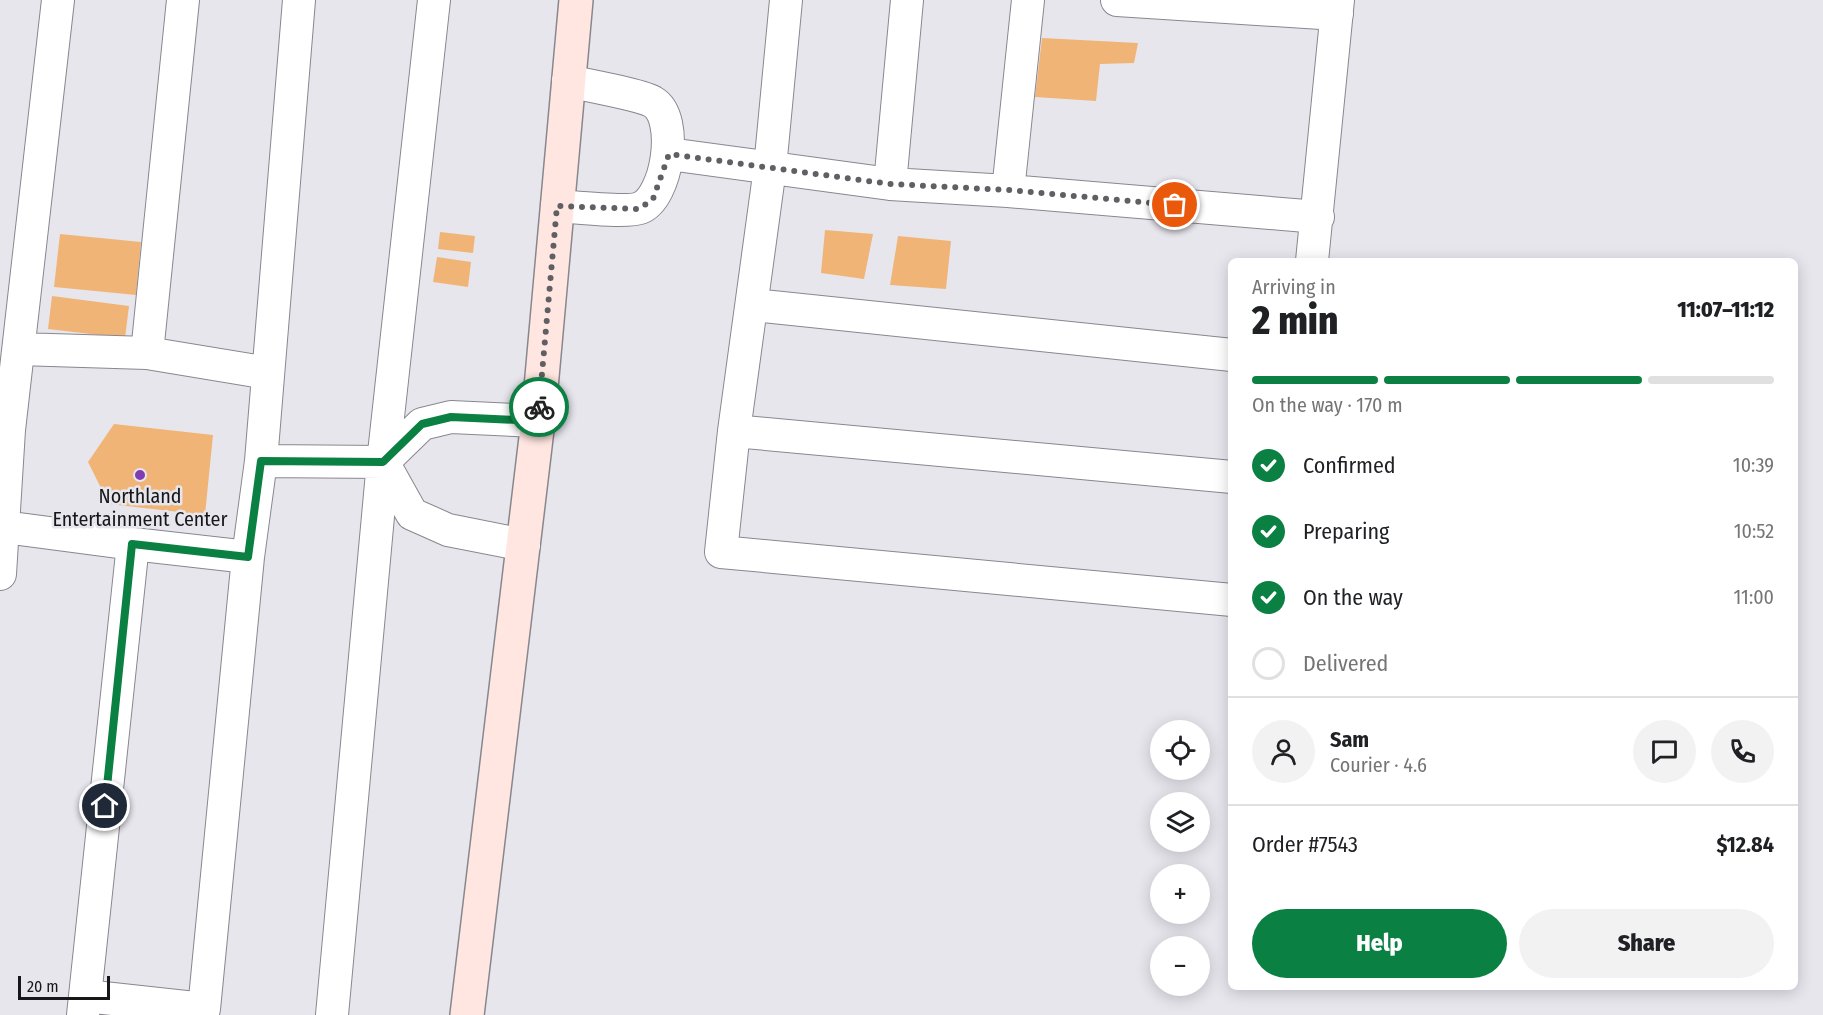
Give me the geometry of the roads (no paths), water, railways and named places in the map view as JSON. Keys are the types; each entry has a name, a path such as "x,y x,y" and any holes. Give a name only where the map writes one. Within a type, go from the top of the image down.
{"street":[{"path":"0,574 9,430 58,0"},
{"path":"147,353 183,0"},
{"path":"132,544 84,1005 204,1009 248,557 261,461 299,0"},
{"path":"332,1015 383,462 434,0"},
{"path":"467,1015 538,421 576,0"},
{"path":"786,0 770,168 734,431 721,552 1228,600"},
{"path":"890,184 907,0"},
{"path":"1008,190 1028,0"},
{"path":"1118,0 1337,7 1312,258"},
{"path":"557,206 639,209 653,199 669,154 665,117 654,102 568,81"},
{"path":"669,154 890,184 1008,190 1318,217"},
{"path":"753,305 1228,355"},
{"path":"19,349 147,353 268,373"},
{"path":"261,461 383,462 422,424 451,417 538,421"},
{"path":"734,431 1228,477"},
{"path":"383,462 412,514 448,530 524,545"},
{"path":"4,528 248,557"}],"place":[{"name":"Northland Entertainment Center","path":"140,475"}]}
